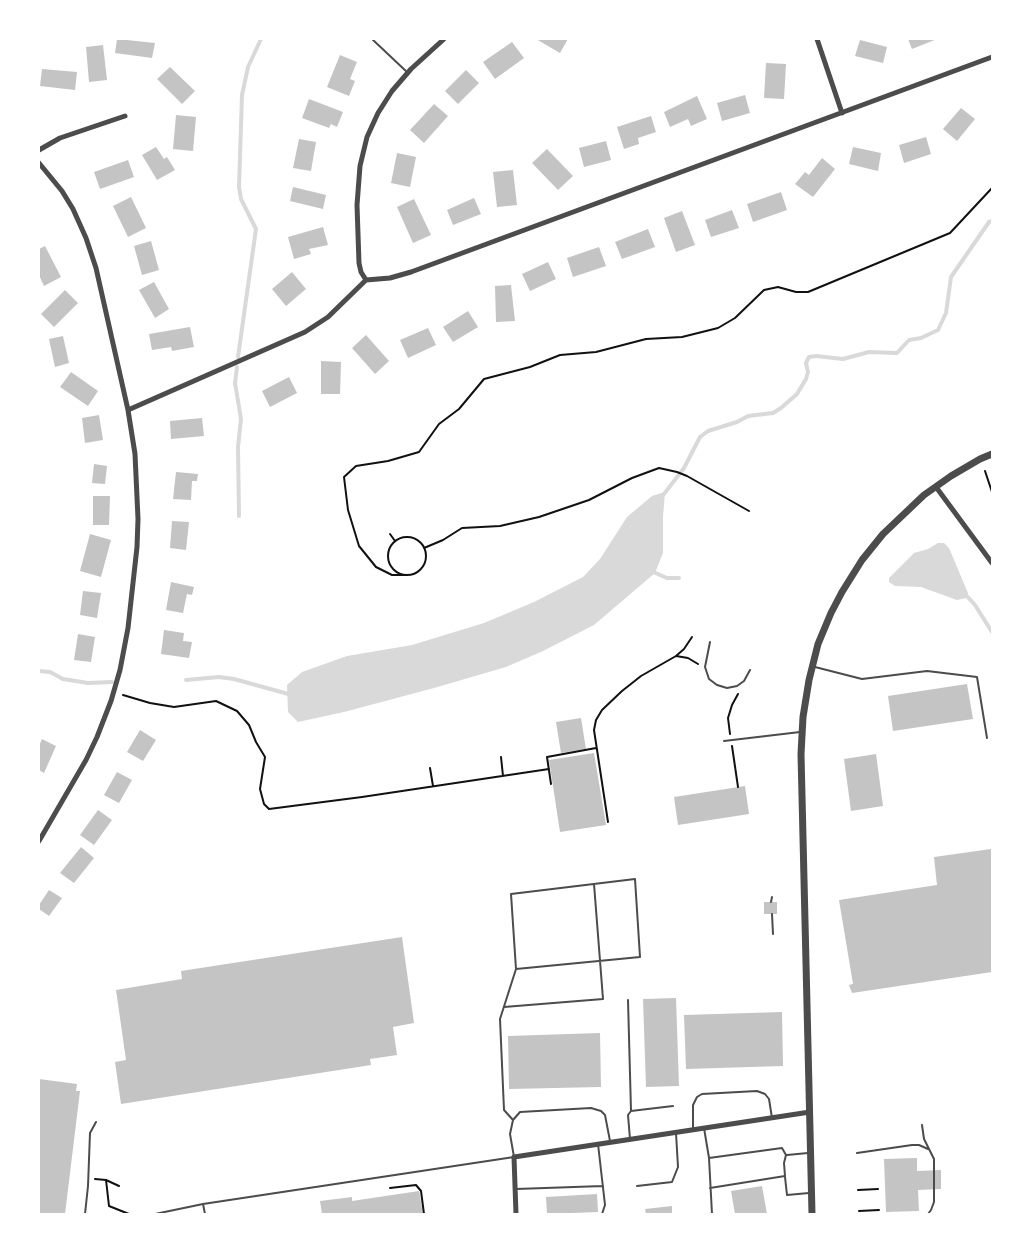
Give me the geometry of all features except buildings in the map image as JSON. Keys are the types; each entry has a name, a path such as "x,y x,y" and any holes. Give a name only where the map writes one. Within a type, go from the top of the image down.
{"street":[{"path":"366,280 359,263 357,205 360,166 367,137 392,91 444,39"},
{"path":"817,39 842,113"},
{"path":"128,410 305,332 328,317 366,280 390,278 411,272 992,57"},
{"path":"39,150 60,138 125,116"},
{"path":"39,163 62,191 73,209 96,268 128,410 138,486 137,547 129,628 114,692 86,760 39,841"},
{"path":"812,1214 801,758 802,731 812,666 818,644 842,592 862,560 883,534 936,487 951,476 992,454"},
{"path":"936,487 992,563"},
{"path":"516,1214 514,1157 810,1112"}],"lane":[{"path":"372,39 408,73"},
{"path":"710,642 705,667 709,679 717,685 727,688 737,686 744,681 750,670"},
{"path":"812,666 862,679 927,671 976,678 987,738"},
{"path":"724,741 802,731"},
{"path":"513,1120 504,1110 500,1019 516,969 511,894 635,879 640,957 516,969"},
{"path":"504,1007 603,999 594,884"},
{"path":"771,902 772,897"},
{"path":"772,914 773,934"},
{"path":"628,999 630,1139"},
{"path":"693,1130 693,1105 697,1097 702,1094 757,1091 765,1094 769,1100 772,1118"},
{"path":"631,1111 673,1106"},
{"path":"155,1214 203,1204 514,1157 510,1134 513,1120 520,1112 591,1108 605,1115 610,1143"},
{"path":"85,1214 90,1133 96,1122"},
{"path":"922,1125 924,1139 934,1159 934,1202 928,1214"},
{"path":"704,1128 709,1158 712,1214"},
{"path":"638,1186 672,1182 678,1167 676,1133"},
{"path":"598,1144 605,1205 602,1214"},
{"path":"856,1153 912,1145 919,1145 931,1151"},
{"path":"709,1158 782,1148 786,1155 784,1163 787,1195 812,1192"},
{"path":"786,1155 811,1153"},
{"path":"710,1188 785,1176"},
{"path":"515,1189 603,1186"},
{"path":"203,1204 205,1214"}],"path":[{"path":"404,575 393,569 388,558 391,546 395,541 407,537 419,541 424,548 426,558 421,569 416,573 404,575 392,575 376,567 359,546 348,510 344,477 356,466 388,461 419,452 440,424 459,409 484,379 530,367 560,355 596,352 646,339 682,337 718,328 735,318 764,290 778,287 796,292 808,292 950,233 992,188"},
{"path":"424,548 462,528 500,526 539,518 589,500 632,478 659,468 687,476 749,511"},
{"path":"985,471 992,492"},
{"path":"390,534 395,541"},
{"path":"608,822 596,748 594,730 596,720 602,710 641,676 676,656 692,637"},
{"path":"676,656 688,658 698,664"},
{"path":"114,692 150,703 174,707 216,700 237,711 249,725 265,757 260,789 264,804 270,808 362,797 549,769"},
{"path":"551,784 547,757 596,748"},
{"path":"501,757 503,776"},
{"path":"430,768 433,786"},
{"path":"88,1178 106,1180 120,1186"},
{"path":"106,1180 109,1206 129,1214"},
{"path":"390,1188 416,1185 421,1191 424,1214"},
{"path":"858,1190 879,1189"},
{"path":"859,1211 879,1210"}],"shaded area":[{"path":"665,492 663,553 655,573 594,625 506,667 434,688 298,722 288,712 287,685 302,672 347,656 412,645 484,623 534,602 583,577 600,559 627,517 652,496"},
{"path":"938,543 944,543 949,548 968,593 966,598 957,600 921,587 895,586 889,582 889,578 914,553"}],"waterway":[{"path":"238,357 256,229 241,199 239,187 242,95 248,67 261,39"},
{"path":"664,494 684,468 700,437 708,431 748,416 773,413 797,394 806,379 808,372 806,363 809,357 843,359 869,352 897,353 909,340 921,338 938,330 946,313 951,277 989,222 992,221"},
{"path":"237,367 235,383 241,419 238,447 239,516"},
{"path":"651,571 667,578 679,578"},
{"path":"965,594 992,632"},
{"path":"39,671 50,672 63,679 88,683 112,682"},
{"path":"186,680 219,677 234,679 292,695"}]}
